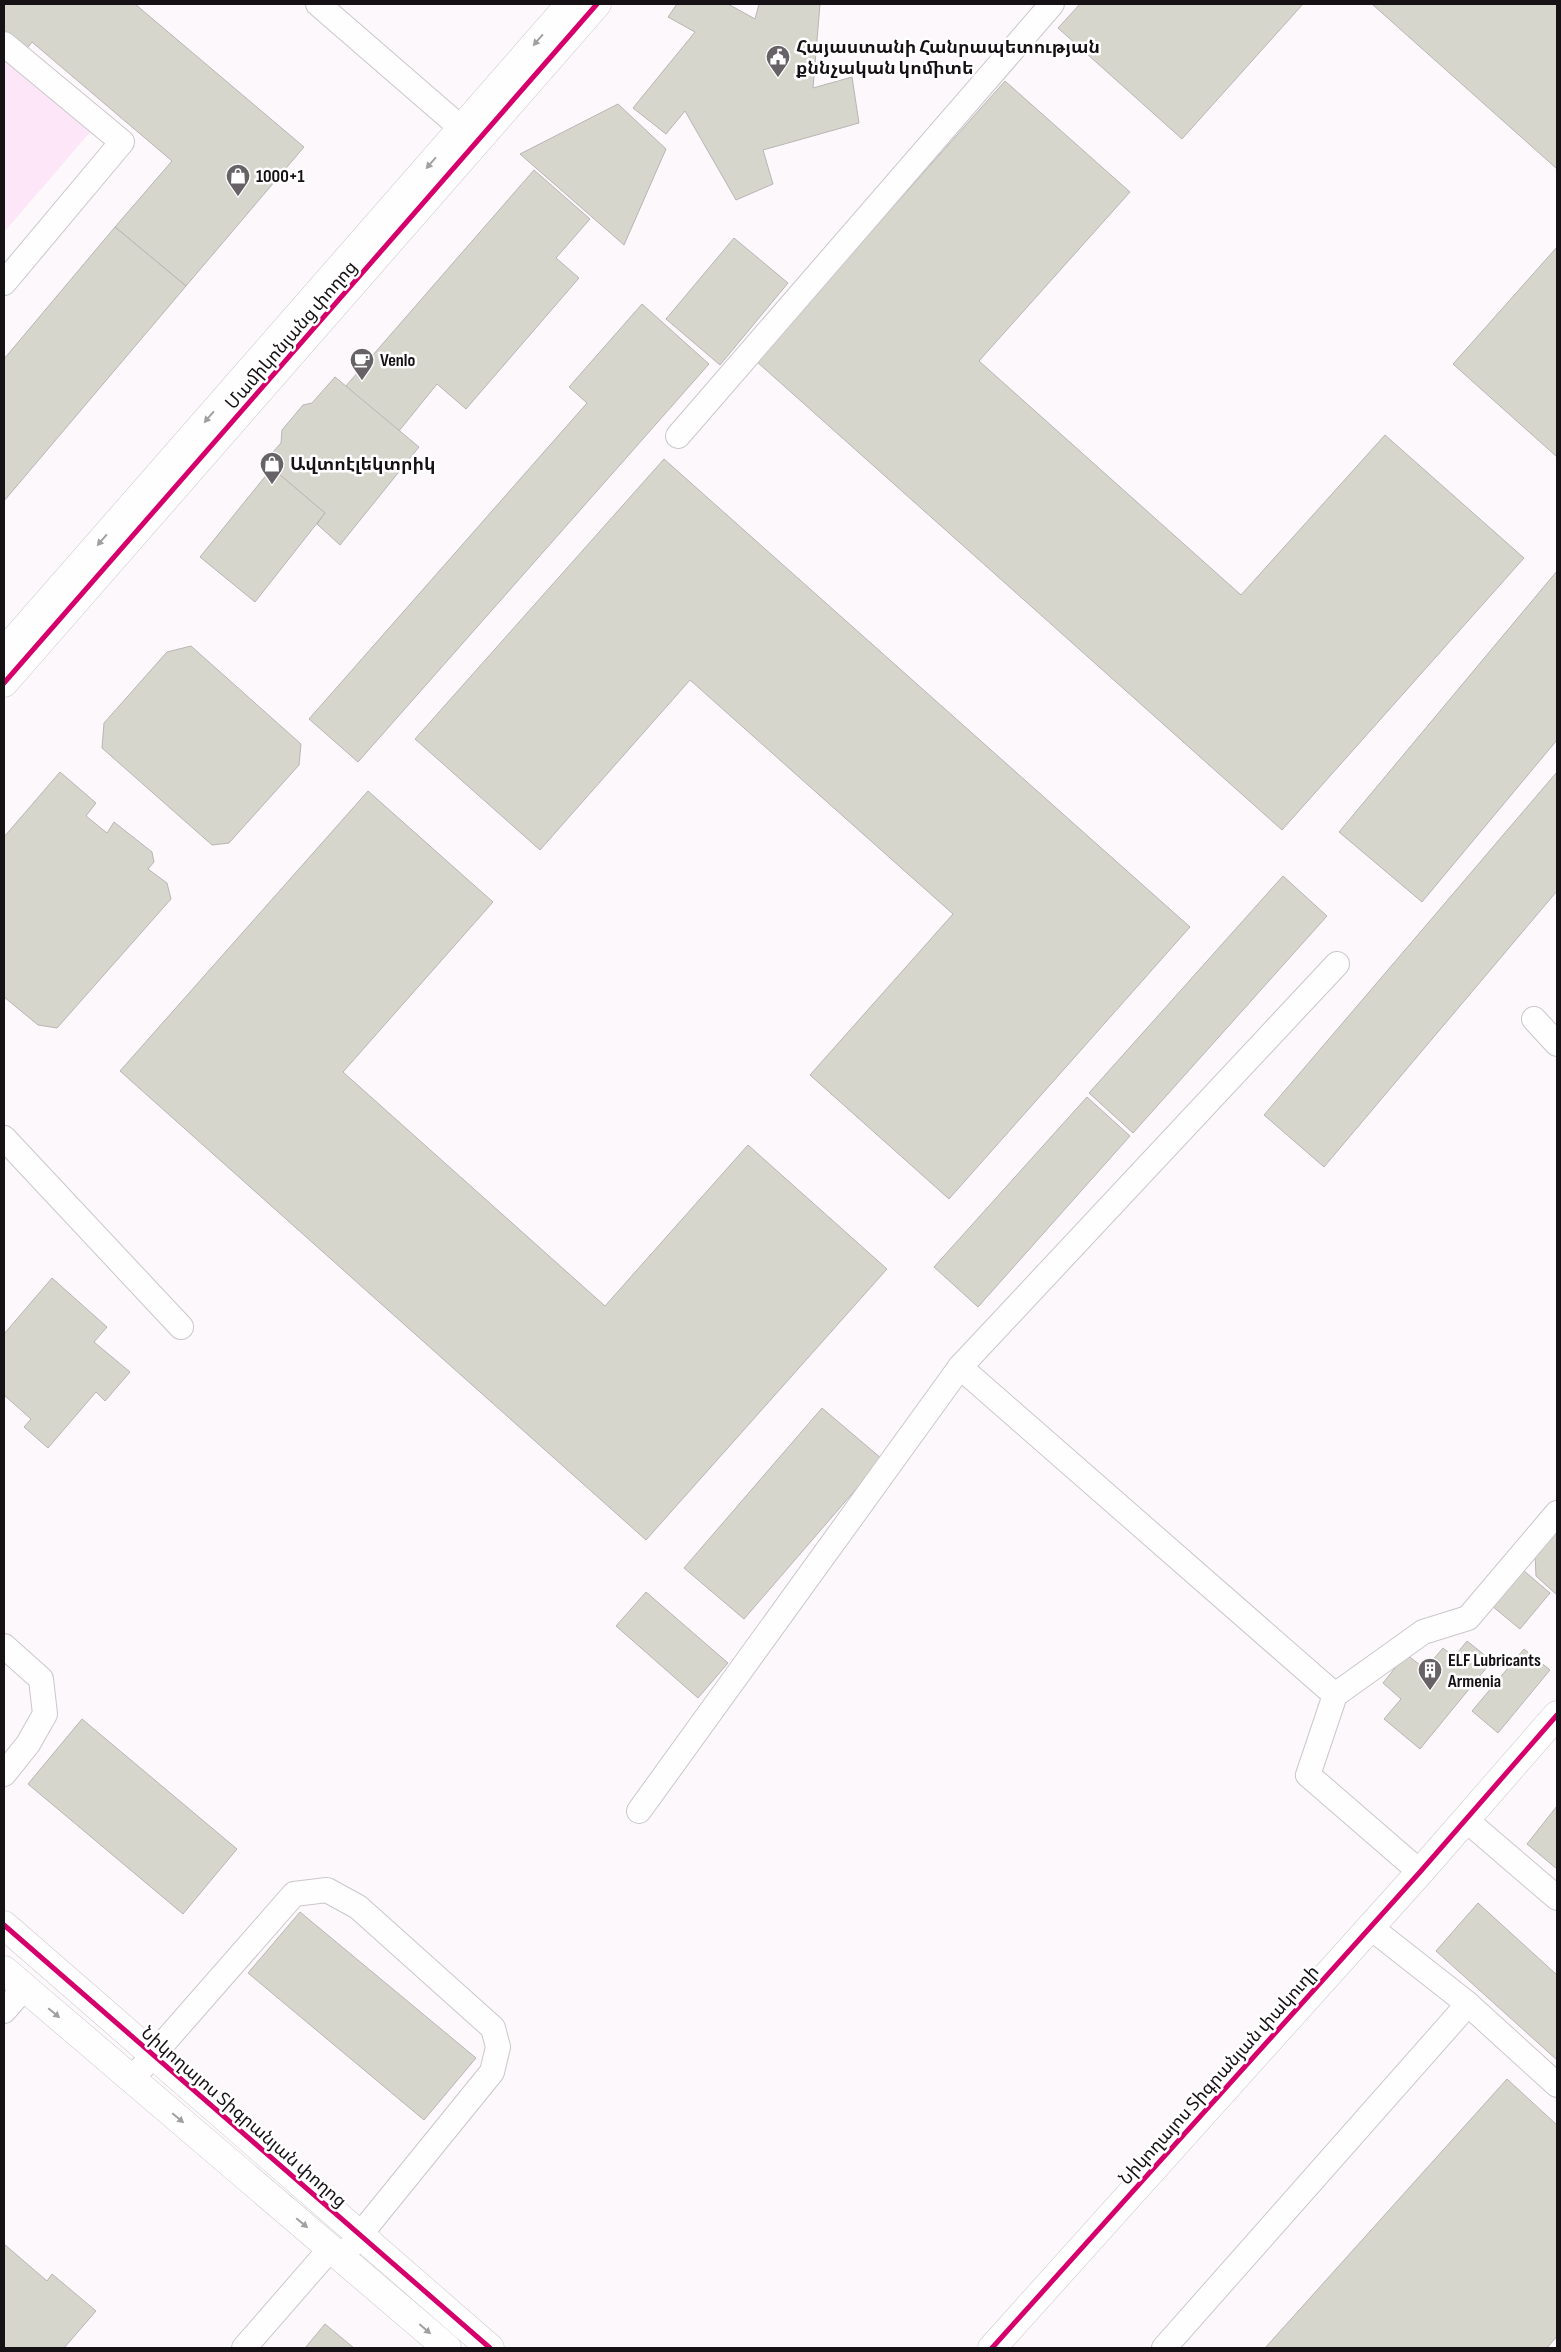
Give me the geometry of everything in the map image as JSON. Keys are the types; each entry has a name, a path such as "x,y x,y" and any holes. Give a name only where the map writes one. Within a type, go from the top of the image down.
{"street":[{"name":"Մամիկոնյանց փողոց","path":"4,683 470,135 570,4"},
{"name":"Մամիկոնյանց փողոց","path":"4,652 470,135 597,4"},
{"name":"Նիկողայոս Տիգրանյան փակուղի","path":"992,2348 1420,1872 1557,1715"},
{"name":"Նիկողայոս Տիգրանյան փողոց","path":"4,1926 490,2348"},
{"path":"4,1970 448,2348"}],"lane":[{"path":"318,4 470,135"},
{"path":"678,436 1052,4"},
{"path":"4,44 122,142 4,283"},
{"path":"639,1811 960,1366 1337,964"},
{"path":"1534,1019 1557,1044"},
{"path":"4,1138 181,1328"},
{"path":"960,1366 1335,1695"},
{"path":"1420,1872 1308,1775 1335,1695 1423,1632 1468,1618 1557,1513"},
{"path":"4,1646 41,1679 45,1714 28,1744 4,1774"},
{"path":"1466,1819 1557,1898"},
{"path":"132,2079 294,1894 327,1890 358,1907 493,2028 498,2047 492,2072 359,2235 336,2253 244,2348"},
{"path":"1370,1927 1468,2004 1557,2086"},
{"path":"4,2011 24,1988"},
{"path":"1164,2348 1468,2004"}],"shaded area":[{"path":"4,57 91,131 4,232"}],"building":[{"path":"4,4 135,4 304,147 186,286 115,227 172,161 32,42 25,51 4,33"},
{"path":"677,4 728,4 755,19 759,4 820,4 813,88 852,77 859,123 763,150 773,184 736,200 685,111 666,134 633,108 695,32 668,17"},
{"path":"1080,4 1303,4 1182,139 1058,28"},
{"path":"1372,4 1557,4 1557,169"},
{"path":"1005,81 1130,192 979,361 1241,595 1385,435 1524,558 1282,830 756,361"},
{"path":"618,104 666,149 624,245 520,154"},
{"path":"534,170 590,219 556,258 579,278 466,409 437,384 399,431 345,387"},
{"path":"115,227 186,286 4,501 4,359"},
{"path":"734,238 788,283 720,365 666,319"},
{"path":"1557,247 1557,457 1453,364"},
{"path":"642,304 709,364 358,762 309,719 587,403 569,387"},
{"path":"335,377 419,447 340,545 317,524 325,513 264,462 281,443 282,430 303,405 312,403"},
{"path":"664,459 1190,927 949,1199 810,1075 953,914 690,680 540,850 415,739"},
{"path":"272,468 325,513 255,602 200,557"},
{"path":"1557,571 1557,740 1422,902 1339,832"},
{"path":"191,646 301,744 299,765 229,843 212,845 102,748 104,723 167,652"},
{"path":"60,772 96,803 86,816 107,833 114,822 152,852 154,862 148,869 167,883 171,899 57,1028 38,1025 4,997 4,837"},
{"path":"1557,772 1557,891 1324,1167 1264,1115"},
{"path":"368,791 493,902 343,1072 605,1306 748,1145 887,1269 646,1540 120,1071"},
{"path":"1283,876 1327,916 1133,1133 1089,1093"},
{"path":"1087,1097 1130,1136 978,1307 934,1267"},
{"path":"52,1278 107,1327 94,1342 130,1372 105,1401 96,1392 48,1448 24,1427 31,1419 4,1395 4,1334"},
{"path":"822,1408 882,1459 744,1619 684,1568"},
{"path":"1557,1527 1557,1595 1536,1576 1535,1553"},
{"path":"1523,1570 1550,1593 1520,1629 1492,1606"},
{"path":"646,1592 728,1663 698,1698 616,1626"},
{"name":"ELF Lubricants Armenia","path":"1467,1641 1492,1661 1420,1749 1384,1719 1401,1699 1383,1683 1406,1654 1425,1669 1443,1648 1454,1657"},
{"path":"1524,1649 1550,1670 1498,1733 1472,1711"},
{"path":"82,1719 237,1849 183,1914 28,1784"},
{"path":"1557,1806 1557,1869 1527,1844"},
{"path":"1478,1903 1557,1975 1557,2060 1436,1951"},
{"path":"300,1912 476,2058 424,2120 248,1973"},
{"path":"1507,2079 1557,2125 1557,2336 1547,2348 1265,2348"},
{"path":"4,2244 47,2281 52,2274 96,2311 64,2348 4,2348"},
{"path":"325,2324 354,2348 305,2348"}],"cycle path":[{"path":"4,683 597,4"},
{"path":"992,2348 1420,1872 1557,1715"},
{"path":"4,1925 490,2348"}],"place":[{"name":"Հայաստանի Հանրապետության քննչական կոմիտե","path":"778,78"},
{"name":"1000+1","path":"238,197"},
{"name":"Venlo","path":"362,381"},
{"name":"Ավտոէլեկտրիկ","path":"272,485"},
{"name":"ELF Lubricants Armenia","path":"1430,1691"}]}
